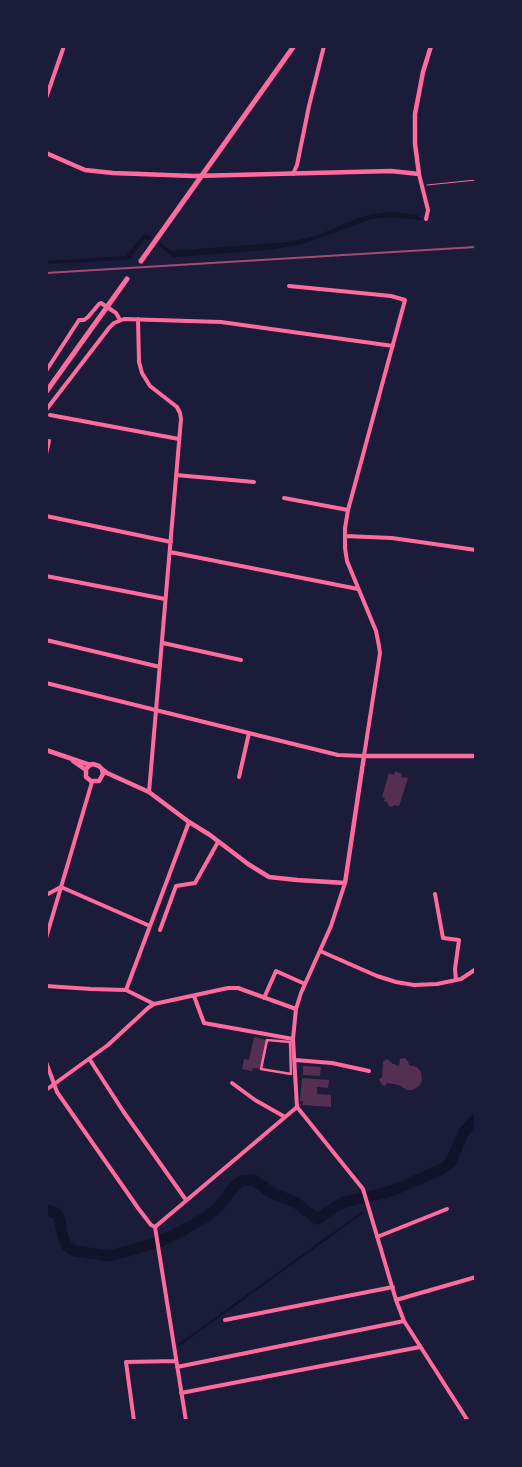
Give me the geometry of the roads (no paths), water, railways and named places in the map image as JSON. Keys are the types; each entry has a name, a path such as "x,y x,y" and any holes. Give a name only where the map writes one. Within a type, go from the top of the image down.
{"main road":[{"path":"141,261 294,46"},
{"path":"46,392 127,279"}],"street":[{"path":"46,98 64,46"},
{"path":"293,174 297,165 324,46"},
{"path":"426,219 428,210 421,186 415,144 415,114 423,72 431,46"},
{"path":"46,153 77,167 93,171 194,176 391,171 419,174"},
{"path":"289,286 391,296 404,300 348,510 345,536 345,554 378,636 380,653 345,883 331,926 296,1009 292,1040 291,1074 261,1069 267,1040 292,1040"},
{"path":"46,370 79,320 84,320 88,317 101,303 116,314 120,320"},
{"path":"138,319 139,362 142,373 150,386 174,405 181,416 149,792"},
{"path":"46,410 108,328 120,320 221,322 392,346"},
{"path":"50,415 179,438"},
{"path":"46,454 49,441"},
{"path":"176,475 254,482"},
{"path":"284,498 348,510"},
{"path":"46,516 171,542"},
{"path":"345,536 392,538 476,550"},
{"path":"170,552 358,590"},
{"path":"46,576 166,599"},
{"path":"46,640 160,667"},
{"path":"163,643 241,660"},
{"path":"46,683 338,755 476,756"},
{"path":"239,777 250,733"},
{"path":"46,750 90,765 96,764 108,773 149,792 248,864 269,877 345,883"},
{"path":"70,758 86,770"},
{"path":"90,765 86,770 86,777 91,783"},
{"path":"100,780 103,774 102,769"},
{"path":"91,783 107,777 120,778"},
{"path":"46,938 91,783"},
{"path":"126,990 189,822"},
{"path":"160,930 176,886 195,883 218,842"},
{"path":"46,895 61,887"},
{"path":"61,887 150,926"},
{"path":"435,894 443,938 458,940 456,980"},
{"path":"320,951 377,976 414,986 461,979 476,970"},
{"path":"264,998 276,971 305,984"},
{"path":"46,986 126,990 154,1004"},
{"path":"46,1090 108,1046 154,1004 228,988 238,988 296,1009"},
{"path":"194,996 204,1023 292,1040"},
{"path":"292,1040 295,1060 297,1107 363,1189 404,1321 468,1420 474,1421"},
{"path":"90,1060 186,1200"},
{"path":"295,1060 332,1063 369,1071"},
{"path":"46,1062 56,1092 154,1227 186,1421"},
{"path":"232,1083 255,1100 285,1117"},
{"path":"154,1227 297,1107"},
{"path":"377,1237 447,1209"},
{"path":"396,1300 476,1277"},
{"path":"225,1320 393,1287"},
{"path":"177,1367 404,1321"},
{"path":"181,1393 420,1347"},
{"path":"134,1421 126,1362 176,1361"}],"waterway":[{"path":"46,1210 57,1214 67,1246 75,1251 109,1256 156,1243 178,1233 209,1215 235,1186 242,1181 254,1180 272,1193 295,1202 317,1219 344,1202 392,1191 442,1169 451,1162 463,1133 476,1119"},
{"path":"179,1345 363,1212"}],"railway":[{"path":"46,273 476,247"}]}
